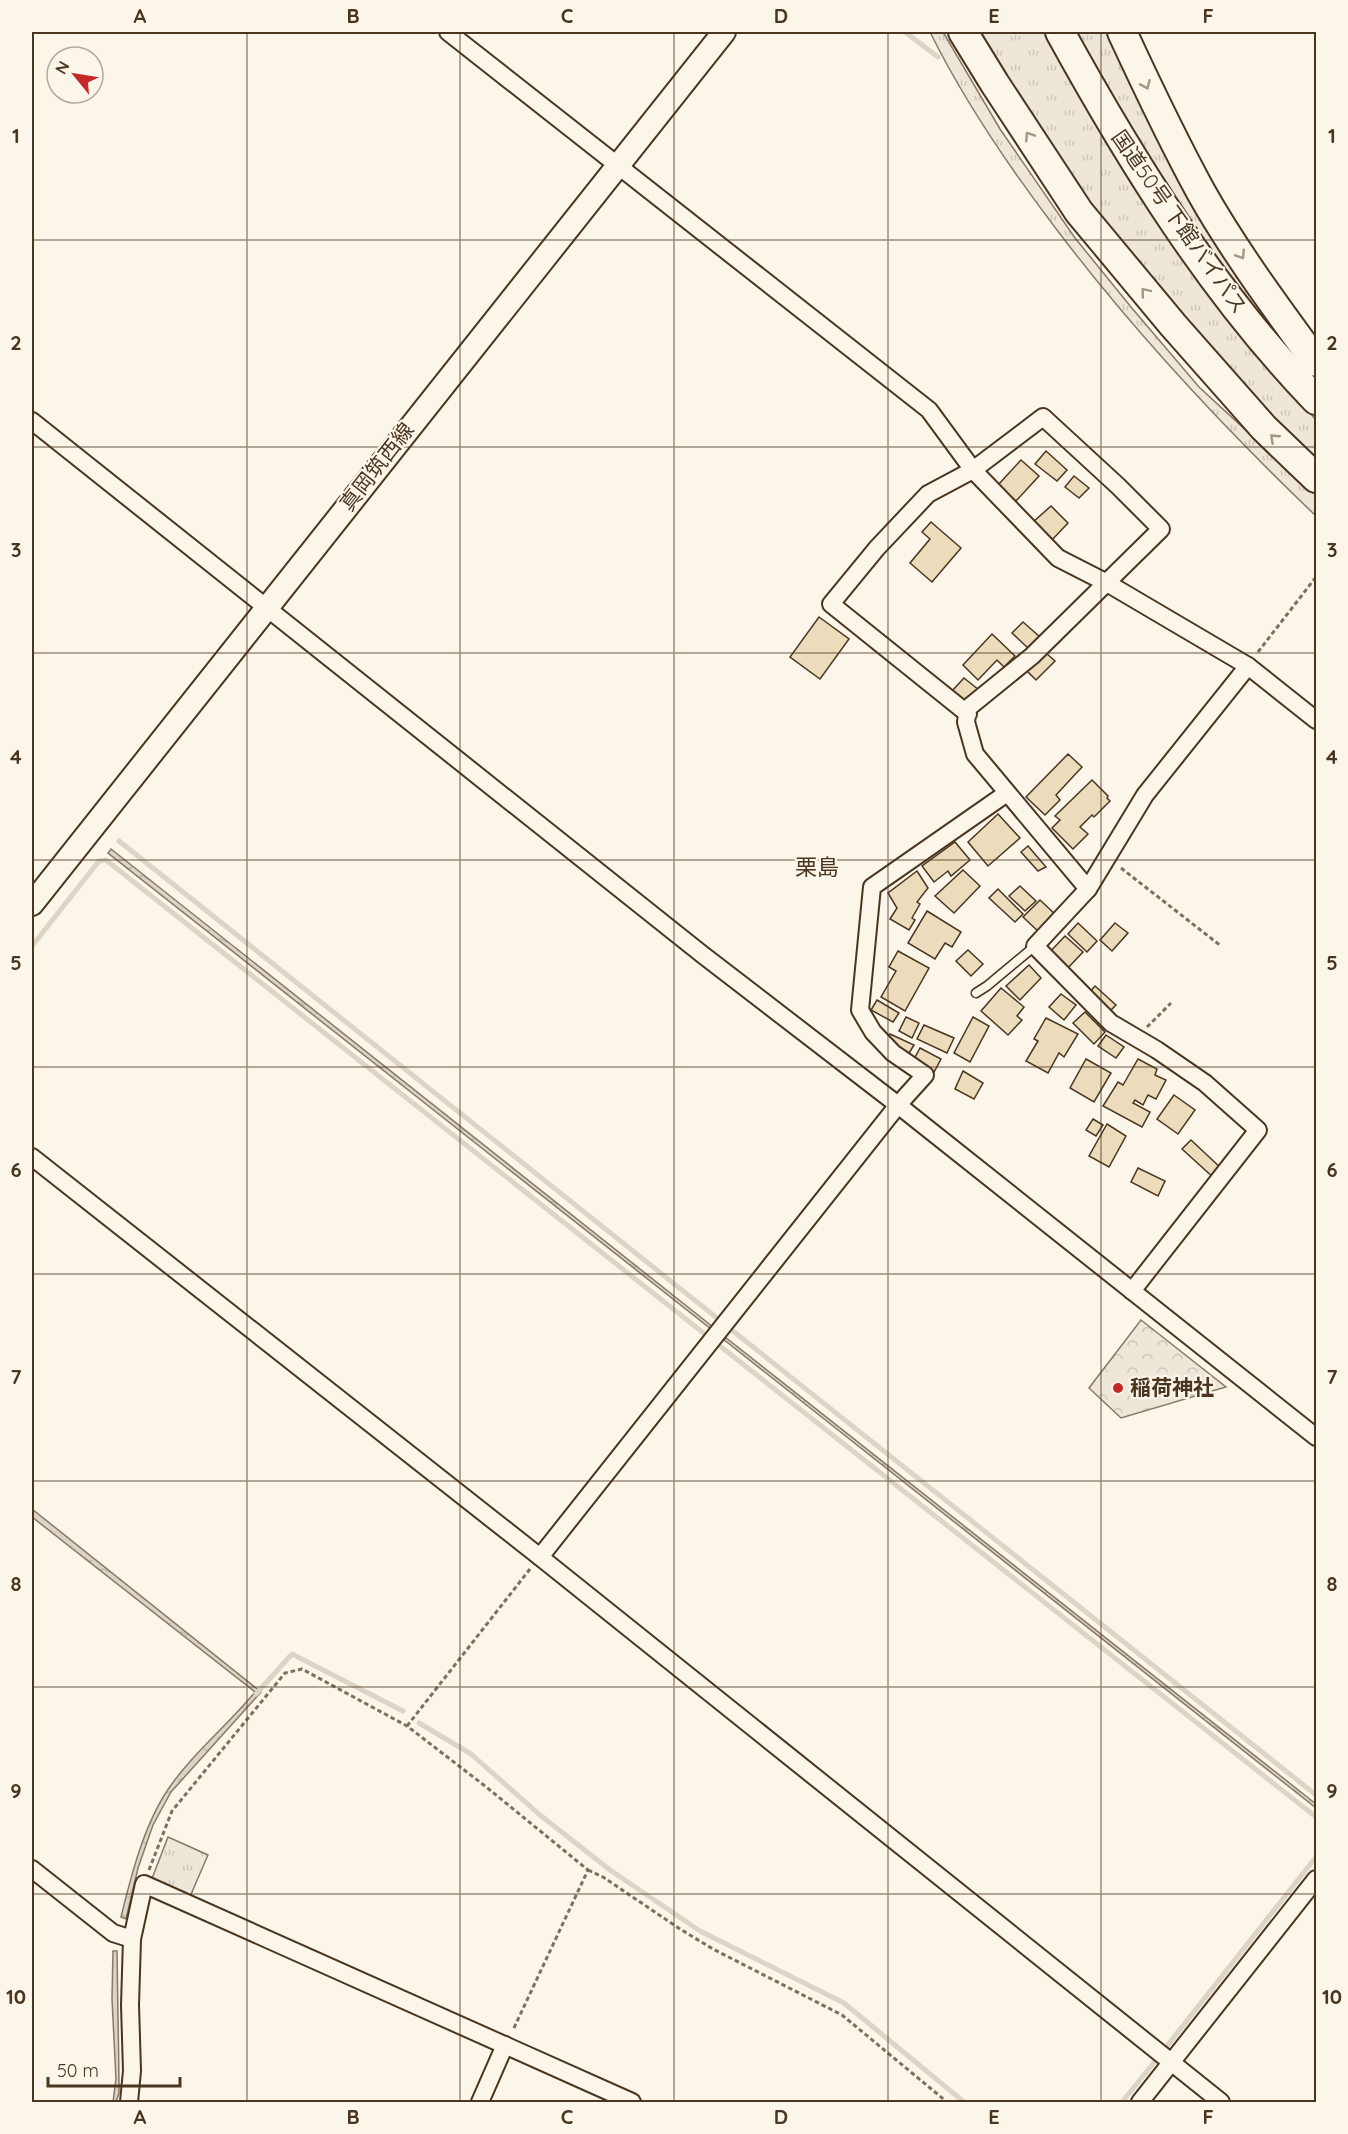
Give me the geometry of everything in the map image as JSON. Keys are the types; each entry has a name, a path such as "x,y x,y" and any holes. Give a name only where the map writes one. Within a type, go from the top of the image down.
{"highway":[{"path":"963,32 1079,212 1173,326 1257,420 1317,478"},
{"name":"国道50号 下館バイパス","path":"1060,32 1103,111 1189,244 1242,315 1296,379 1317,400"},
{"path":"1122,32 1160,116 1202,194 1260,283 1317,362"}],"main road":[{"name":"真岡筑西線","path":"32,904 724,32"}],"street":[{"path":"448,32 929,410 973,470 1058,558 1107,583 1248,666 1317,720"},
{"path":"968,714 831,604 877,548 928,494 973,470 1042,417 1118,486 1161,529 1032,656 968,708 968,714 966,722 975,754 1088,889"},
{"path":"32,421 702,956 898,1105 1317,1437"},
{"path":"1132,1291 1258,1130 1205,1083 1111,1023 1035,946 1088,889 1145,795 1248,666"},
{"path":"540,1557 898,1105 925,1075 893,1053 873,1032 860,1010 872,887 1007,793"},
{"path":"32,1157 540,1557 1221,2103"},
{"path":"32,1869 113,1933 132,1940"},
{"path":"1140,2103 1317,1879"},
{"path":"129,2103 132,2071 130,2005 132,1940 144,1884 632,2103"},
{"path":"480,2103 506,2045"}],"lane":[{"path":"976,993 1035,946"}],"path":[{"path":"1248,666 1317,577"},
{"path":"1107,858 1221,946"},
{"path":"1139,1039 1152,1021 1171,1003"},
{"path":"407,1726 540,1557"},
{"path":"144,1884 172,1811 285,1673 302,1669 407,1726 588,1870 603,1877 680,1929 713,1949 842,2015 947,2103"},
{"path":"506,2045 588,1870"}],"green space":[{"path":"930,32 943,32 1000,129 1075,238 1199,387 1316,495 1316,516 1247,448 1117,306 1039,206 1005,158 958,84"},
{"path":"972,32 1048,32 1280,379 1316,420 1316,465 1142,280"},
{"path":"1077,32 1111,32 1311,374 1248,307 1174,201 1100,77"},
{"path":"1141,1320 1226,1387 1121,1418 1089,1388"},
{"path":"168,1837 208,1855 189,1899 151,1881"}],"water":[{"path":"111,849 713,1327 711,1329 108,853"},
{"path":"725,1337 1316,1804 1316,1808 723,1339"},
{"path":"32,1509 261,1692 171,1792 153,1825 138,1868 126,1919 121,1917 134,1868 145,1834 160,1802 178,1775 255,1692 32,1517"},
{"path":"113,1951 117,1951 119,2093 116,2102 113,2102 116,2079 112,1999"}],"building":[{"path":"1046,451 1067,470 1057,481 1035,464"},
{"path":"1021,460 1039,476 1016,501 998,485"},
{"path":"1074,476 1089,488 1079,498 1065,487"},
{"path":"1051,506 1068,523 1051,541 1032,523"},
{"path":"931,522 961,548 932,582 910,563 930,539 922,532"},
{"path":"819,617 849,639 820,679 790,657"},
{"path":"1023,622 1040,637 1029,649 1012,633"},
{"path":"992,634 1015,656 1004,667 997,660 978,680 963,665"},
{"path":"1046,653 1055,661 1036,680 1027,671"},
{"path":"964,678 979,690 966,705 951,692"},
{"path":"1068,754 1082,767 1056,795 1060,800 1045,815 1026,797"},
{"path":"1092,780 1110,801 1080,827 1088,834 1073,849 1052,828 1060,820 1055,816"},
{"path":"998,814 1020,838 988,866 968,842"},
{"path":"955,842 970,860 951,876 948,871 934,882 922,866"},
{"path":"1028,846 1046,867 1038,871 1021,852"},
{"path":"963,870 980,886 954,913 935,896"},
{"path":"917,871 928,888 917,902 920,904 912,918 915,920 909,930 890,919 897,908 888,893"},
{"path":"1020,886 1036,901 1025,911 1009,896"},
{"path":"998,889 1023,914 1015,922 989,898"},
{"path":"1040,900 1058,917 1041,934 1023,917"},
{"path":"927,911 961,932 952,947 945,943 935,959 908,943"},
{"path":"1078,923 1097,941 1087,952 1068,934"},
{"path":"1115,923 1128,933 1112,951 1100,940"},
{"path":"1065,936 1083,952 1065,971 1047,955"},
{"path":"968,950 983,964 971,976 956,961"},
{"path":"898,951 929,968 905,1011 881,997 896,971 889,967"},
{"path":"1029,965 1041,978 1020,1000 1006,986"},
{"path":"1095,986 1116,1005 1107,1014 1087,995"},
{"path":"1001,988 1024,1007 1017,1016 1022,1020 1008,1035 981,1011"},
{"path":"1061,994 1076,1005 1064,1020 1049,1007"},
{"path":"877,1000 899,1013 893,1022 871,1010"},
{"path":"1085,1012 1105,1032 1094,1044 1073,1023"},
{"path":"906,1017 919,1023 912,1038 899,1031"},
{"path":"973,1017 989,1026 970,1062 954,1053"},
{"path":"1046,1018 1078,1034 1064,1057 1059,1053 1048,1073 1026,1061 1038,1041 1034,1039"},
{"path":"924,1025 954,1038 947,1053 917,1039"},
{"path":"890,1034 914,1045 906,1058 886,1040"},
{"path":"1106,1035 1124,1047 1116,1058 1098,1046"},
{"path":"920,1048 941,1059 933,1074 912,1063"},
{"path":"1086,1059 1111,1073 1094,1102 1070,1088"},
{"path":"1138,1059 1157,1069 1155,1075 1166,1080 1156,1099 1148,1095 1143,1105 1135,1100 1133,1103 1150,1112 1142,1127 1103,1106 1118,1082 1123,1085"},
{"path":"963,1071 983,1083 974,1099 955,1089"},
{"path":"1174,1095 1195,1110 1178,1134 1157,1119"},
{"path":"1093,1119 1103,1125 1096,1136 1086,1130"},
{"path":"1107,1124 1126,1136 1109,1167 1089,1156"},
{"path":"1191,1140 1223,1170 1215,1179 1182,1149"},
{"path":"1138,1168 1165,1181 1158,1196 1131,1182"}],"waterway":[{"path":"905,32 938,57"},
{"path":"119,841 717,1318"},
{"path":"32,946 99,861 106,860 706,1335"},
{"path":"733,1331 1316,1795"},
{"path":"720,1346 1316,1817"},
{"path":"256,1694 292,1654 403,1711"},
{"path":"419,1723 471,1754 540,1815 610,1870 700,1931 844,2003 964,2102"},
{"path":"1167,2046 1316,1857"},
{"path":"1122,2102 1156,2060"}],"place":[{"name":"稲荷神社","path":"1118,1388"}],"district":[{"name":"栗島","path":"817,867"}]}
